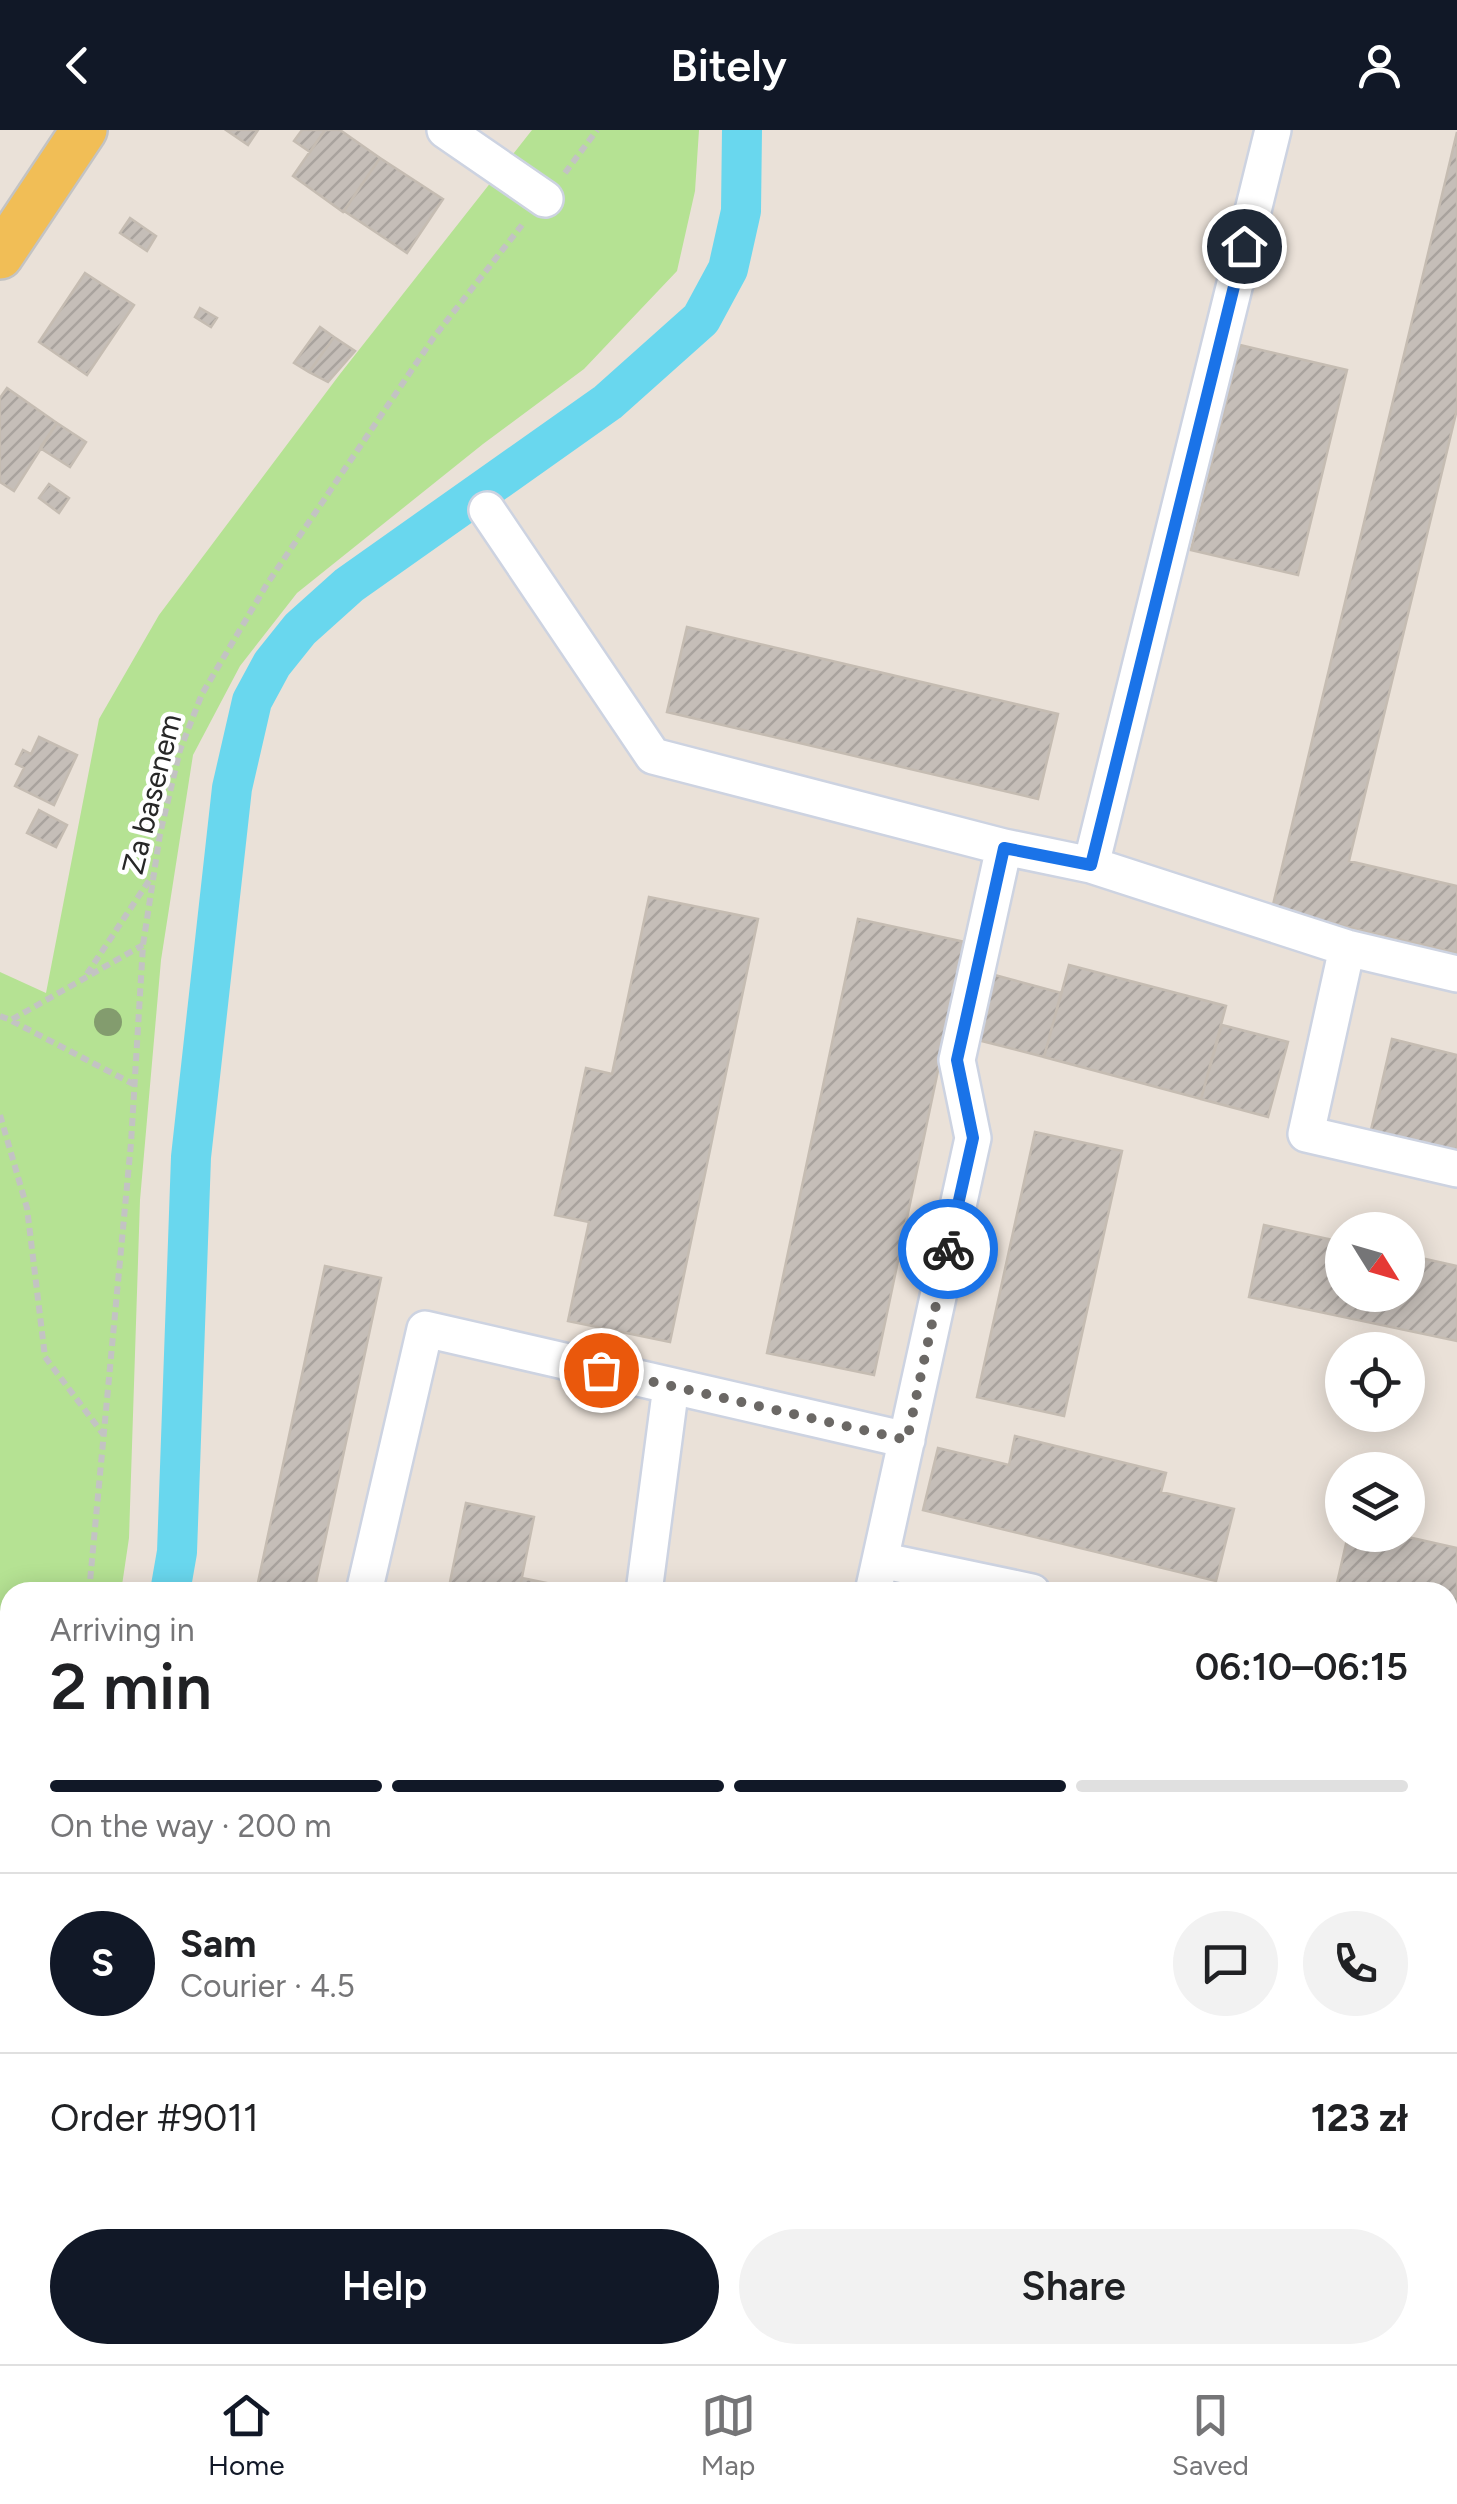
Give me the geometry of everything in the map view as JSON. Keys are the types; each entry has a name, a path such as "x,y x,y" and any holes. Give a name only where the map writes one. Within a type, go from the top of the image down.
{"main road":[{"path":"0,256 84,130"}],"street":[{"path":"445,130 546,198"},
{"path":"1091,865 1273,130"},
{"path":"487,510 652,756 1004,848 1091,865 1347,948 1457,974"},
{"path":"935,1582 877,1576 973,1138 957,1060 1004,848"},
{"path":"1347,948 1306,1134 1457,1169"},
{"path":"366,1582 425,1329 907,1440"},
{"path":"645,1582 671,1386"}],"path":[{"name":"Za basenem","path":"90,1582 135,1084 143,944 180,750 202,694 233,638 434,338 597,130"},
{"path":"87,975 154,873"},
{"path":"11,1020 143,944"},
{"path":"0,1016 135,1084"},
{"path":"0,1114 27,1208 45,1357 104,1435"}],"green space":[{"path":"532,130 699,130 695,191 677,271 584,369 483,444 297,593 240,666 193,755 161,960 140,1200 129,1538 122,1582 0,1582 0,972 46,993 99,719 159,615 340,374"}],"building":[{"path":"226,130 258,130 248,145"},
{"path":"302,130 325,130 310,152 294,141"},
{"path":"325,130 340,130 380,158 343,212 293,176"},
{"path":"1457,132 1457,409 1349,861 1457,886 1457,953 1272,909"},
{"path":"380,158 443,199 407,253 344,211"},
{"path":"130,218 156,236 147,251 120,233"},
{"path":"85,273 134,305 87,375 39,342"},
{"path":"200,308 217,318 211,327 195,317"},
{"path":"320,327 334,337 309,372 294,363"},
{"path":"334,337 355,351 328,382 309,372"},
{"path":"1240,345 1347,370 1298,575 1191,550"},
{"path":"7,388 57,423 14,491 0,482 0,398"},
{"path":"57,423 86,442 70,467 40,448"},
{"path":"49,484 69,498 59,513 39,498"},
{"path":"687,627 1058,714 1038,799 667,712"},
{"path":"39,737 77,755 54,805 15,786 24,768 16,764 23,750 31,754"},
{"path":"39,810 67,825 56,847 27,833"},
{"path":"649,897 758,919 670,1342 568,1321 589,1222 555,1215 586,1068 612,1074"},
{"path":"858,919 965,942 874,1375 767,1353"},
{"path":"1069,965 1226,1006 1201,1099 1044,1057"},
{"path":"991,974 1061,993 1044,1057 974,1039"},
{"path":"1222,1025 1288,1042 1268,1117 1201,1099"},
{"path":"1392,1039 1457,1055 1457,1151 1371,1130"},
{"path":"1035,1132 1122,1151 1064,1416 977,1397"},
{"path":"1264,1225 1325,1238 1325,1312 1425,1312 1425,1259 1457,1266 1457,1341 1425,1332 1249,1297"},
{"path":"325,1266 381,1278 316,1582 258,1582"},
{"path":"1015,1436 1166,1473 1161,1492 1234,1509 1216,1581 923,1510 938,1448 1009,1465"},
{"path":"466,1503 534,1517 521,1582 450,1582"},
{"path":"1425,1541 1457,1548 1457,1582 1337,1582 1344,1552 1425,1552"}],"waterway":[{"path":"172,1582 177,1552 191,1157 232,788 252,701 272,664 300,629 349,585 608,402 701,319 728,269 741,211 742,130"}],"way so far":[{"path":"601,1370 907,1440 948,1249"}],"route":[{"path":"948,1249 973,1138 957,1060 1004,848 1091,865 1244,246"}]}
